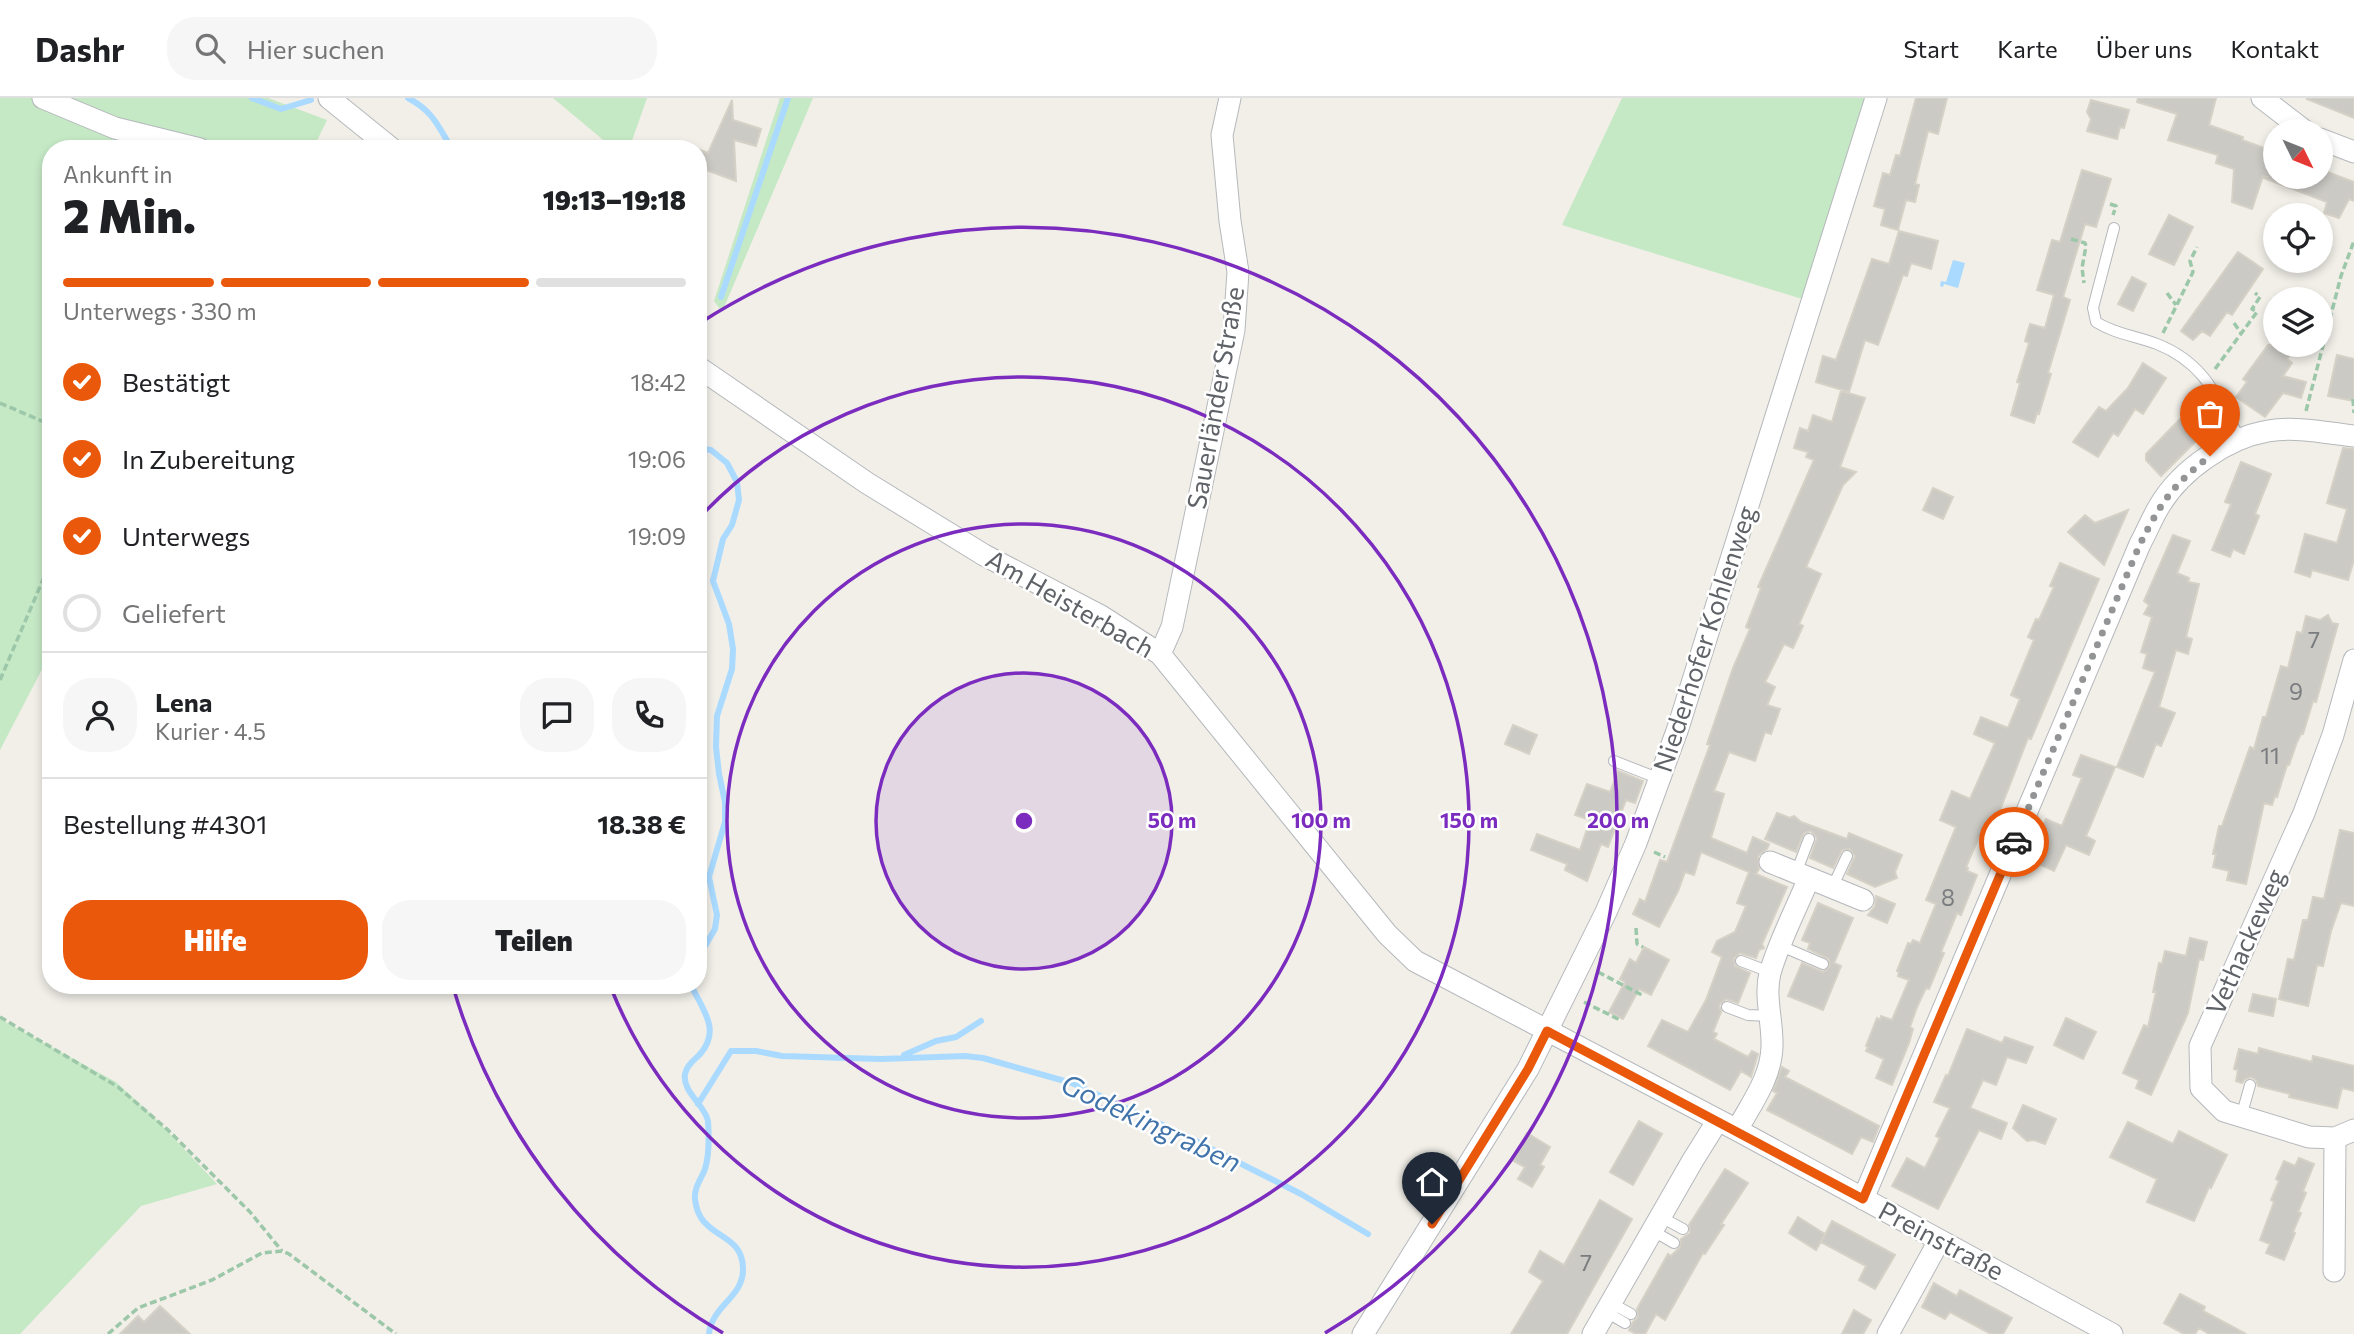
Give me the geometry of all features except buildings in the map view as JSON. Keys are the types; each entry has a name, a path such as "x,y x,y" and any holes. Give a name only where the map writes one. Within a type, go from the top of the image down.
{"street":[{"path":"43,98 115,128 164,140"},
{"path":"329,98 381,140"},
{"name":"Sauerländer Straße","path":"1160,654 1172,627 1234,330 1238,272 1222,135 1230,98"},
{"name":"Niederhofer Kohlenweg","path":"1363,1334 1528,1069 1606,912 1660,779 1876,98"},
{"path":"2262,98 2289,119"},
{"path":"2333,144 2354,152"},
{"name":"Am Heisterbach","path":"707,373 867,484 984,555 1101,616 1160,654 1387,934 1415,961 1547,1031"},
{"path":"1863,1199 2140,544 2161,503 2181,478 2210,456 2240,439 2269,430 2302,430 2354,436"},
{"name":"Vethackeweg","path":"2344,1134 2309,1136 2224,1111 2201,1088 2200,1046 2304,813 2333,734 2354,660"},
{"path":"1770,862 1863,900"},
{"path":"1593,1334 1618,1313 1657,1224 1770,1066 1771,1016 1767,993 1770,972 1782,946 1802,876"},
{"name":"Preinstraße","path":"1547,1031 1727,1125 2112,1334"},
{"path":"2334,1271 2344,1134"},
{"path":"1888,1334 1939,1241"}],"lane":[{"path":"2113,228 2093,308 2096,322 2107,329 2157,344 2187,359 2207,380 2240,439"},
{"path":"1614,761 1660,779"},
{"path":"1802,876 1809,839"},
{"path":"1832,888 1847,856"},
{"path":"1782,946 1822,964"},
{"path":"1741,961 1770,972"},
{"path":"1727,1007 1748,1015 1771,1016"},
{"path":"2241,1117 2250,1084"},
{"path":"1657,1224 1683,1229"},
{"path":"1657,1224 1674,1243"}],"path":[{"path":"2071,239 2085,243 2082,278 2086,286 2097,292"},
{"path":"2302,430 2341,276 2354,241"},
{"path":"2157,344 2193,272 2190,261 2197,247"},
{"path":"2167,293 2176,305"},
{"path":"2207,380 2257,312 2252,309 2260,297 2255,293"},
{"path":"2234,323 2241,333"},
{"path":"2353,399 2354,413"},
{"path":"0,403 42,421"},
{"path":"0,680 42,582"},
{"path":"1652,851 1665,857"},
{"path":"1636,928 1637,944 1643,947"},
{"path":"1596,971 1642,995"},
{"path":"1582,1001 1620,1020"},
{"path":"0,1017 118,1087 168,1130 250,1212 282,1251"},
{"path":"108,1334 138,1308 212,1280 262,1252 282,1251 396,1334"}],"green space":[{"path":"0,98 268,98 327,120 317,140 42,140 42,669 0,750"},
{"path":"553,98 647,98 632,140 603,140"},
{"path":"780,98 813,98 722,312 714,301"},
{"path":"1622,98 1876,98 1812,302 1562,225"},
{"path":"0,1019 116,1082 154,1117 217,1184 141,1206 20,1334 0,1334"}],"water":[{"path":"1953,260 1965,263 1958,288 1944,284 1943,287 1940,286 1941,281 1946,282"}],"waterway":[{"path":"252,98 281,109 311,100"},
{"path":"408,98 429,114 447,140"},
{"path":"721,297 788,98"},
{"path":"707,449 727,463 737,482 739,500 732,525 723,539 713,581 729,624 733,649 732,669 717,716 716,747 725,802 725,822 709,877 717,915 715,929 707,943"},
{"path":"696,994 710,1027 707,1044 685,1074 687,1087 708,1121 707,1158 695,1199 704,1222 736,1248 743,1270 738,1288 715,1316 709,1334"},
{"path":"904,1055 936,1041 956,1037 981,1021"},
{"name":"Godekingraben","path":"698,1104 731,1051 756,1051 782,1056 881,1059 965,1056 983,1058 1072,1083 1301,1194 1368,1234"}],"way so far":[{"path":"2014,842 2140,544 2161,503 2181,478 2210,456"}],"route":[{"path":"1432,1224 1528,1069 1547,1031 1863,1199 2014,842"}]}
